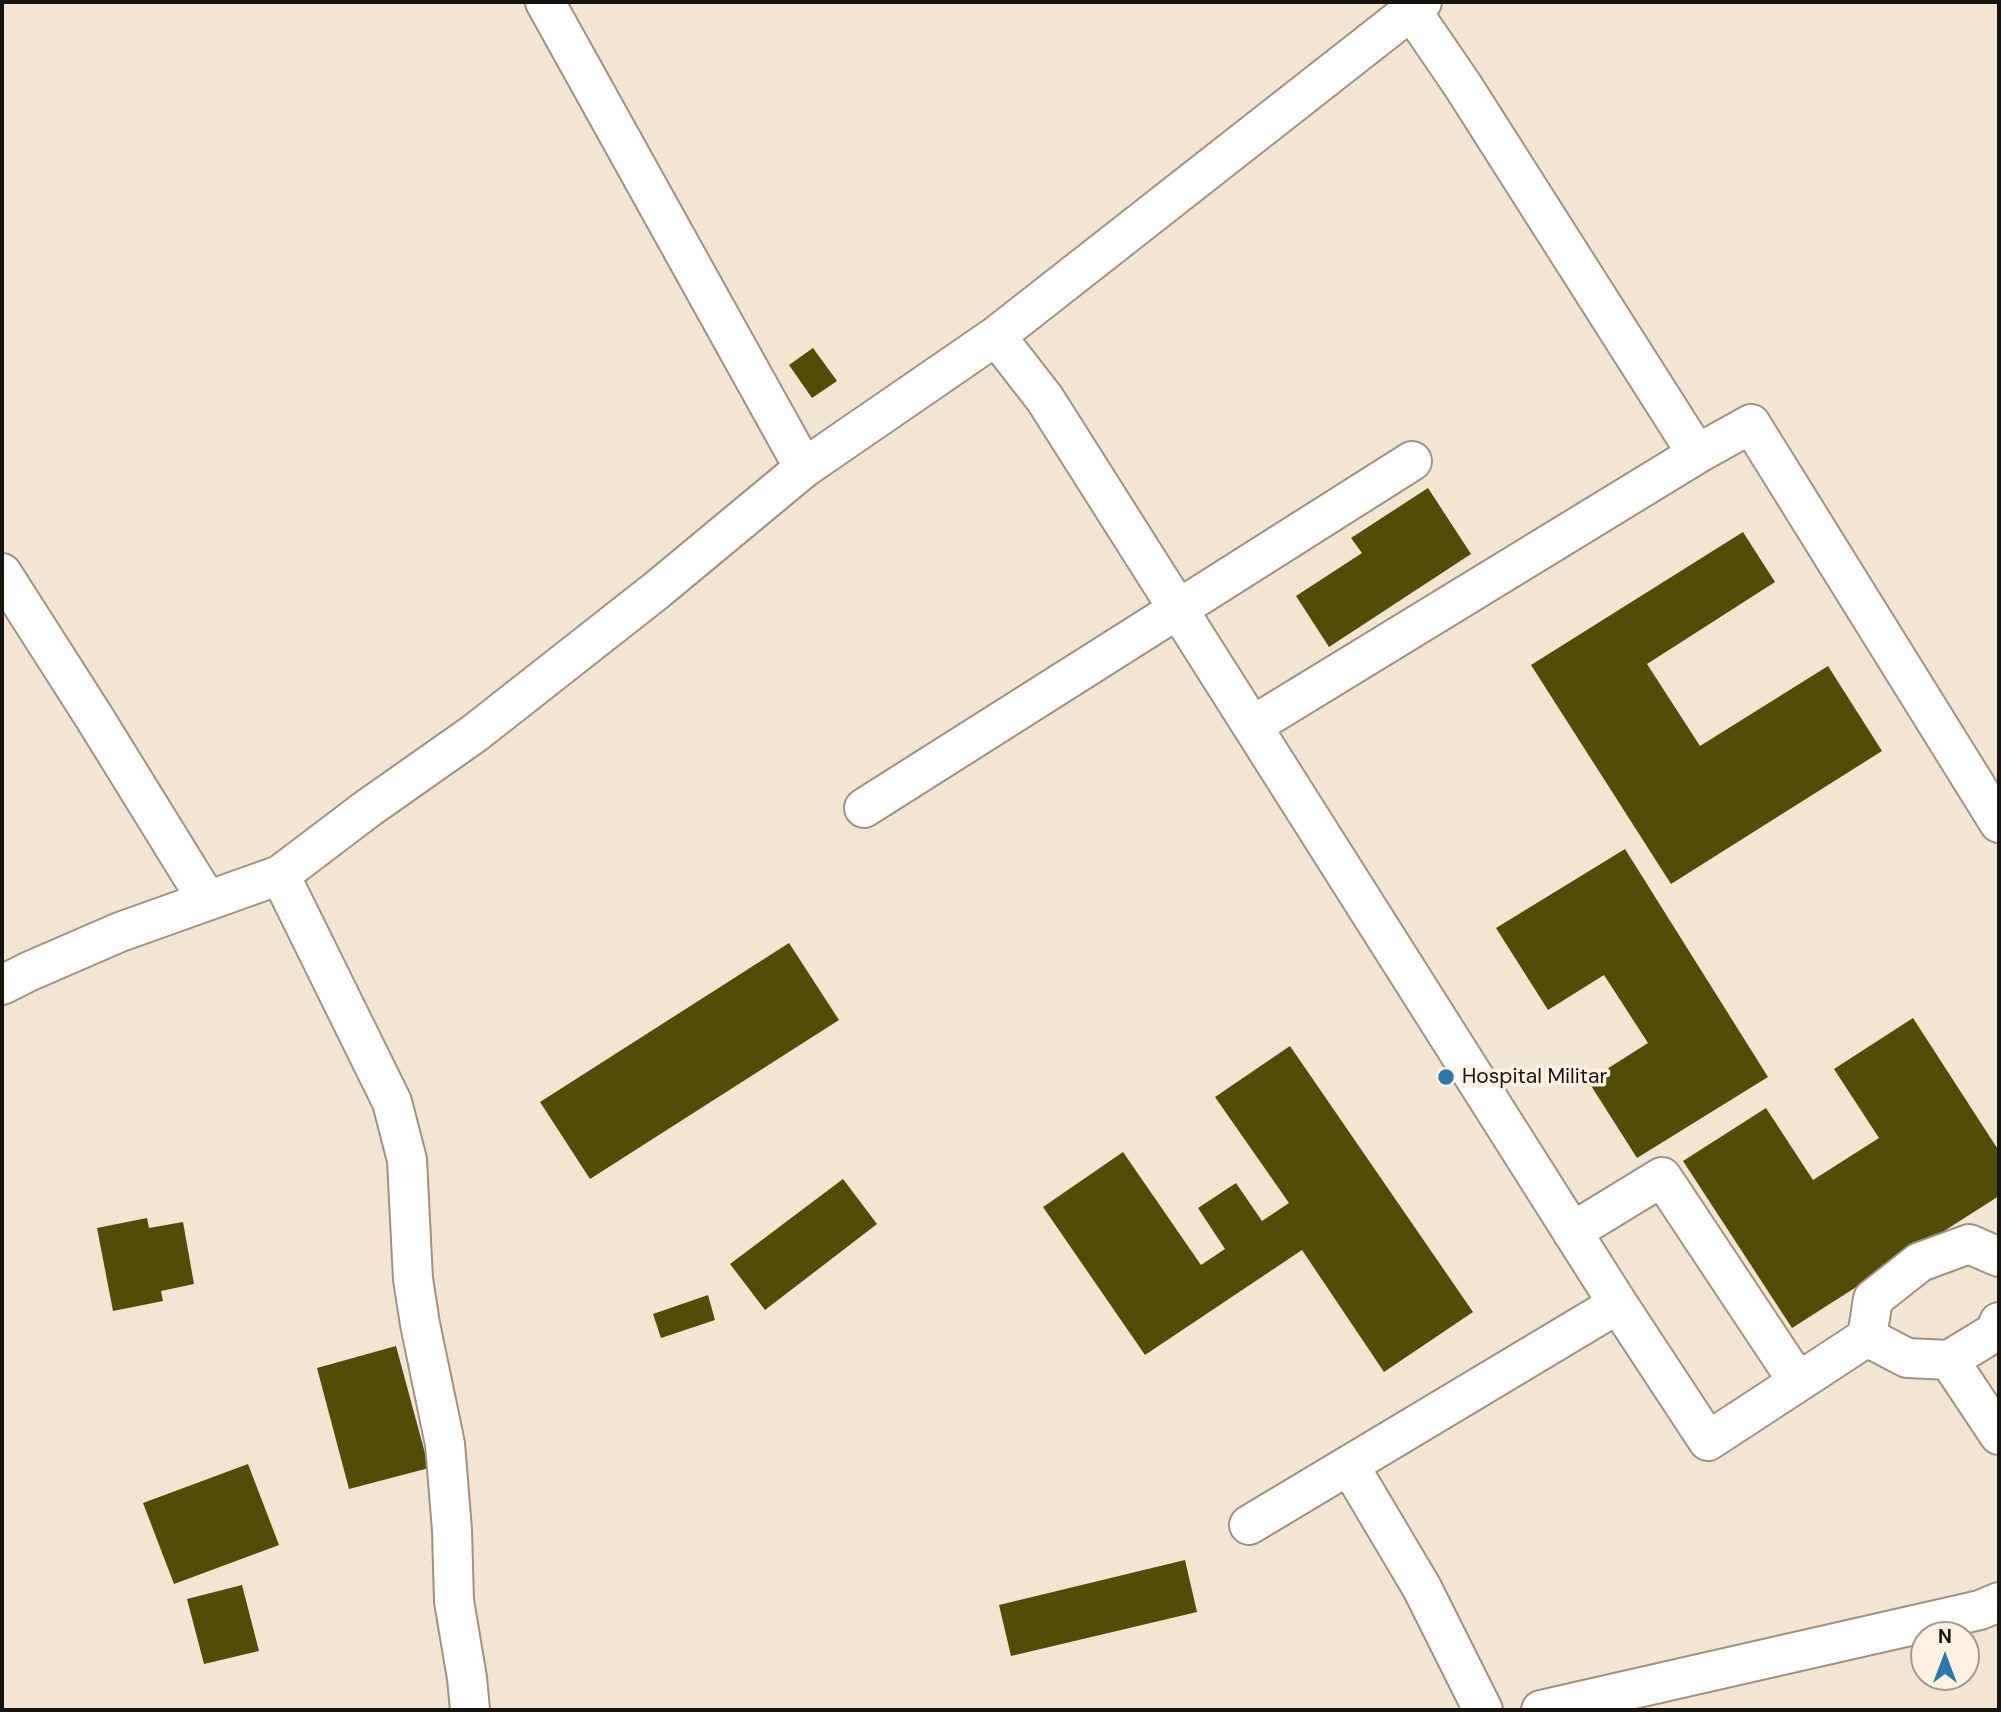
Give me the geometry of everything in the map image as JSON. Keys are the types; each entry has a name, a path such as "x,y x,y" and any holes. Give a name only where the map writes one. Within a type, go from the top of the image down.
{"street":[{"path":"545,2 804,468"},
{"path":"2,985 120,932 280,874 475,733 657,590 804,468 996,336 1414,4 1697,454"},
{"path":"996,336 1045,399 1707,1441 1867,1337 1873,1299 1920,1262 1969,1244 1999,1257"},
{"path":"1252,726 1697,454 1751,424 1999,823"},
{"path":"864,808 1412,461"},
{"path":"2,573 207,900"},
{"path":"280,874 392,1102 407,1160 413,1279 444,1444 452,1530 454,1601 466,1666 470,1710"},
{"path":"1572,1232 1662,1177 1798,1382"},
{"path":"1249,1525 1618,1304"},
{"path":"1867,1337 1907,1358 1949,1360 1998,1330"},
{"path":"1949,1360 1999,1435"},
{"path":"1349,1465 1422,1588 1483,1710"},
{"path":"1541,1710 1966,1613 1999,1602"}],"building":[{"path":"813,348 837,381 812,398 789,365"},
{"path":"1428,488 1471,554 1329,647 1296,596 1362,553 1351,538"},
{"path":"1743,532 1775,582 1647,664 1700,746 1828,666 1882,751 1671,884 1531,665"},
{"path":"1625,849 1768,1077 1637,1158 1588,1081 1648,1043 1604,975 1548,1010 1496,928"},
{"path":"789,943 839,1020 590,1179 540,1102"},
{"path":"1913,1018 1999,1151 1999,1196 1792,1328 1683,1161 1766,1108 1813,1180 1879,1138 1834,1069"},
{"path":"1290,1046 1473,1312 1384,1372 1302,1250 1145,1355 1043,1207 1123,1152 1201,1265 1225,1249 1198,1208 1236,1183 1262,1221 1289,1203 1215,1097"},
{"path":"843,1179 877,1224 765,1310 730,1264"},
{"path":"147,1218 149,1228 183,1222 194,1284 161,1291 163,1301 113,1311 97,1228"},
{"path":"708,1295 715,1320 661,1338 653,1314"},
{"path":"396,1346 429,1468 349,1489 317,1368"},
{"path":"248,1464 279,1545 174,1584 143,1503"},
{"path":"1185,1560 1197,1612 1011,1656 999,1605"},
{"path":"242,1585 259,1651 204,1664 187,1599"}],"place":[{"name":"Hospital Militar","path":"1446,1077"}]}
